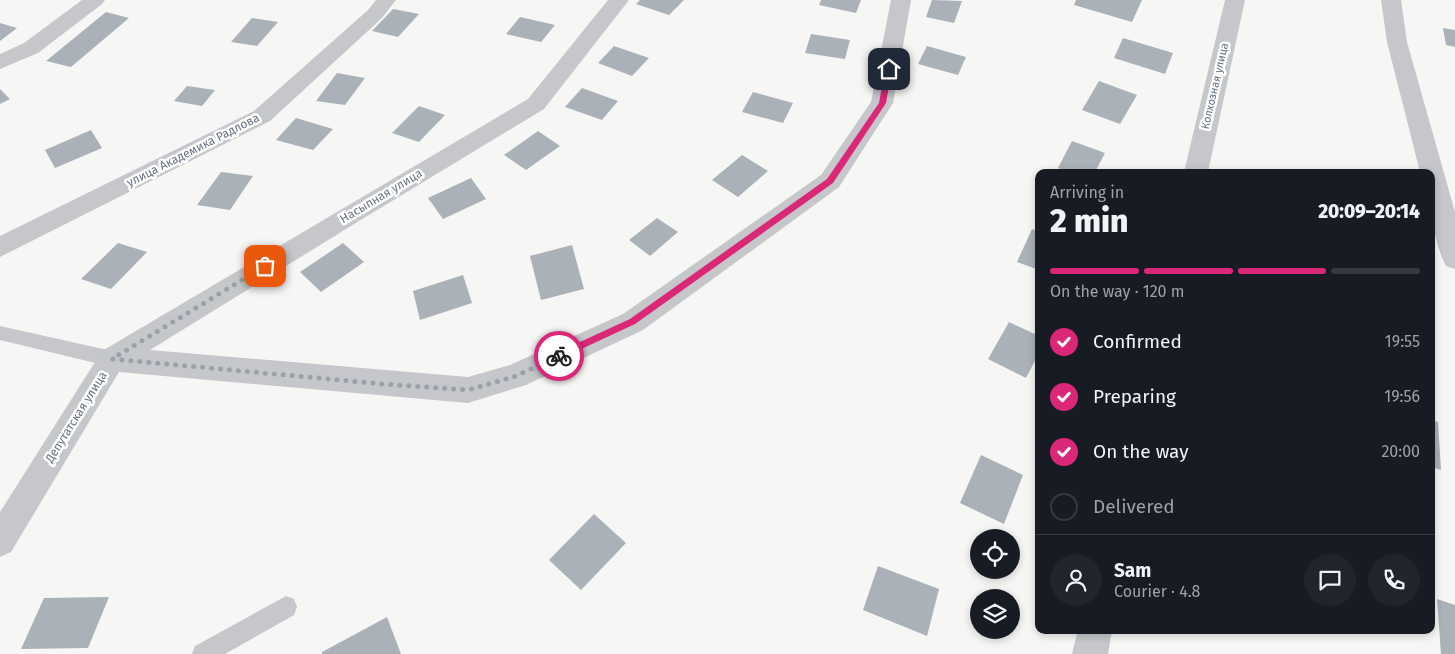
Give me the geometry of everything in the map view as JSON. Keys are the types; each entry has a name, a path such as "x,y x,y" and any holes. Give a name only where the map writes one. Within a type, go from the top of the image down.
{"street":[{"path":"0,62 30,48 95,0"},
{"name":"улица Академика Радлова","path":"0,247 262,116 375,14 386,0"},
{"name":"Насыпная улица","path":"112,359 350,214 536,104 619,0"},
{"name":"Депутатская улица","path":"0,540 112,359 468,390 516,376 633,322 830,181 882,103 901,0"},
{"name":"Колхозная улица","path":"1197,169 1235,0"},
{"path":"1391,0 1397,42 1431,169"},
{"path":"1435,184 1455,259"},
{"path":"1090,654 1094,634"}],"lane":[{"path":"0,333 112,359"},
{"path":"203,654 286,607"}],"building":[{"path":"640,0 684,0 669,15 636,4"},
{"path":"821,0 861,0 856,13 819,5"},
{"path":"932,0 962,1 954,23 926,17"},
{"path":"1076,0 1142,0 1132,22 1074,5"},
{"path":"393,9 419,14 398,37 372,31"},
{"path":"106,12 129,18 71,67 46,61"},
{"path":"520,17 555,25 541,42 506,34"},
{"path":"252,18 278,22 257,46 231,42"},
{"path":"0,23 17,28 0,41"},
{"path":"1443,28 1455,30 1455,47 1446,45"},
{"path":"811,34 850,40 845,59 805,53"},
{"path":"1123,38 1173,53 1165,74 1114,58"},
{"path":"614,46 649,58 632,76 598,63"},
{"path":"927,46 966,57 958,75 918,64"},
{"path":"337,73 365,78 345,105 316,101"},
{"path":"1099,81 1137,95 1120,124 1082,110"},
{"path":"187,86 215,90 202,106 174,101"},
{"path":"582,88 618,101 602,120 565,107"},
{"path":"0,89 10,99 0,104"},
{"path":"753,92 793,103 783,123 742,112"},
{"path":"419,106 445,115 419,142 392,133"},
{"path":"296,118 333,129 313,150 276,140"},
{"path":"91,130 102,148 55,168 45,150"},
{"path":"538,131 560,146 526,170 504,155"},
{"path":"1072,141 1105,153 1097,169 1058,168"},
{"path":"742,155 768,171 738,197 712,180"},
{"path":"221,172 253,176 230,210 197,205"},
{"path":"471,178 486,199 443,219 428,198"},
{"path":"657,218 678,232 650,256 629,240"},
{"path":"1032,229 1035,230 1035,269 1017,262"},
{"path":"118,243 147,252 111,289 81,279"},
{"path":"343,243 364,262 321,292 300,272"},
{"path":"572,245 584,289 541,300 530,256"},
{"path":"463,275 472,303 420,320 413,291"},
{"path":"1009,322 1035,334 1035,361 1026,378 988,359"},
{"path":"1435,421 1438,422 1441,470 1435,468"},
{"path":"981,455 1023,475 1004,524 960,503"},
{"path":"594,514 626,543 581,590 549,560"},
{"path":"878,566 939,589 927,636 863,610"},
{"path":"109,597 88,648 21,649 44,598"},
{"path":"1437,599 1455,605 1455,654 1441,654"},
{"path":"387,617 401,654 322,654 322,652"}],"way so far":[{"path":"265,266 112,359 468,390 516,376 559,356"}],"route":[{"path":"559,356 633,322 830,181 882,103 889,69"}]}
